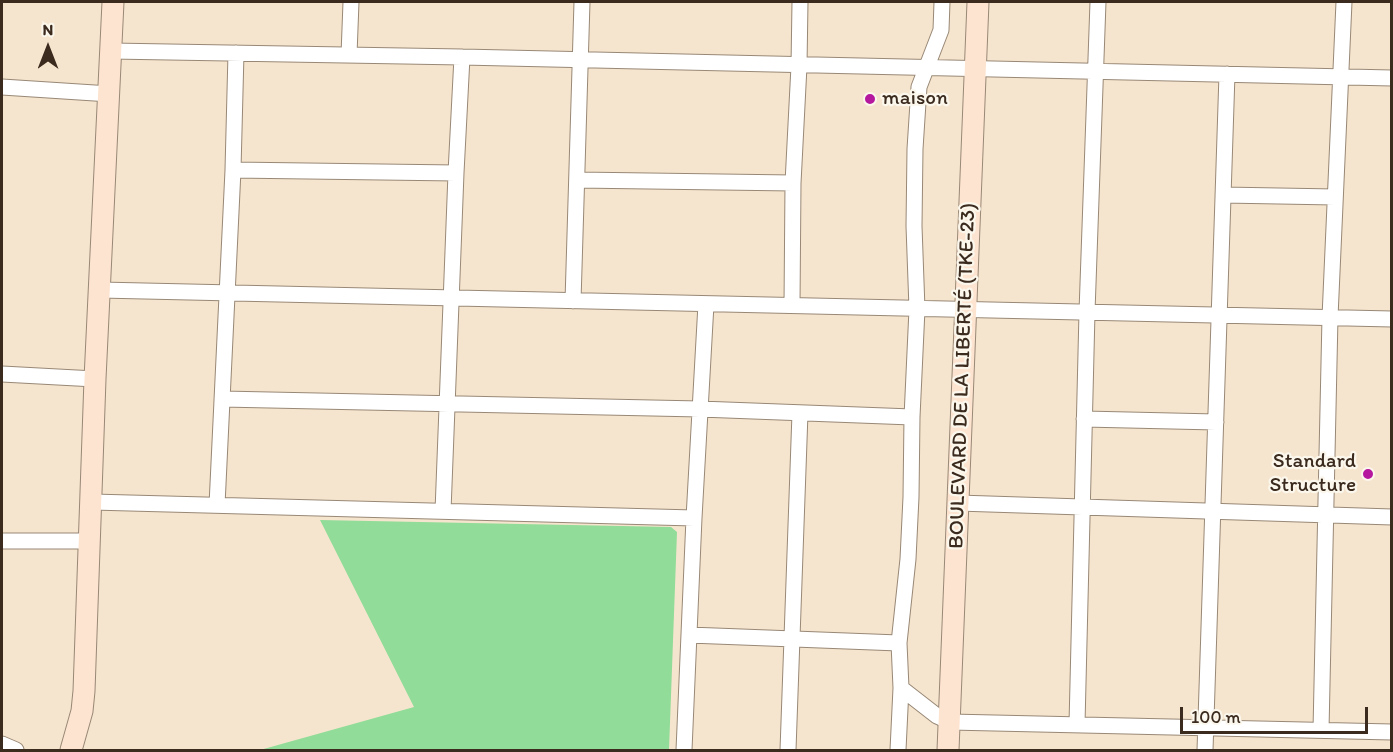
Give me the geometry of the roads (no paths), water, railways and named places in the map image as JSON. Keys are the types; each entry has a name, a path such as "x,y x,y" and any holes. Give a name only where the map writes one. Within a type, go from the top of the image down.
{"street":[{"path":"71,750 82,711 84,691 95,379 113,2"},
{"path":"349,55 351,2"},
{"path":"573,301 582,2"},
{"path":"792,305 793,183 800,2"},
{"path":"898,750 901,688 899,643 909,528 917,309 914,226 915,149 919,87 941,30 942,2"},
{"name":"BOULEVARD DE LA LIBERTÉ (TKE-23)","path":"948,750 978,2"},
{"path":"1077,724 1087,312 1098,2"},
{"path":"1321,730 1330,317 1344,2"},
{"path":"111,51 1392,78"},
{"path":"217,505 233,170 236,53"},
{"path":"443,511 462,57"},
{"path":"1205,750 1227,74"},
{"path":"2,87 110,94"},
{"path":"233,170 456,173"},
{"path":"577,180 793,183"},
{"path":"1223,195 1335,197"},
{"path":"100,290 1392,319"},
{"path":"684,750 706,304"},
{"path":"2,374 95,379"},
{"path":"222,399 700,409 912,417"},
{"path":"788,750 800,413"},
{"path":"1084,419 1216,422"},
{"path":"92,502 694,518"},
{"path":"958,504 1392,517"},
{"path":"2,541 90,541"},
{"path":"689,634 899,643"},
{"path":"901,688 937,716 950,722 1392,732"},
{"path":"2,744 16,750"}],"place":[{"name":"maison","path":"870,99"},
{"name":"Standard Structure","path":"1368,474"}]}
